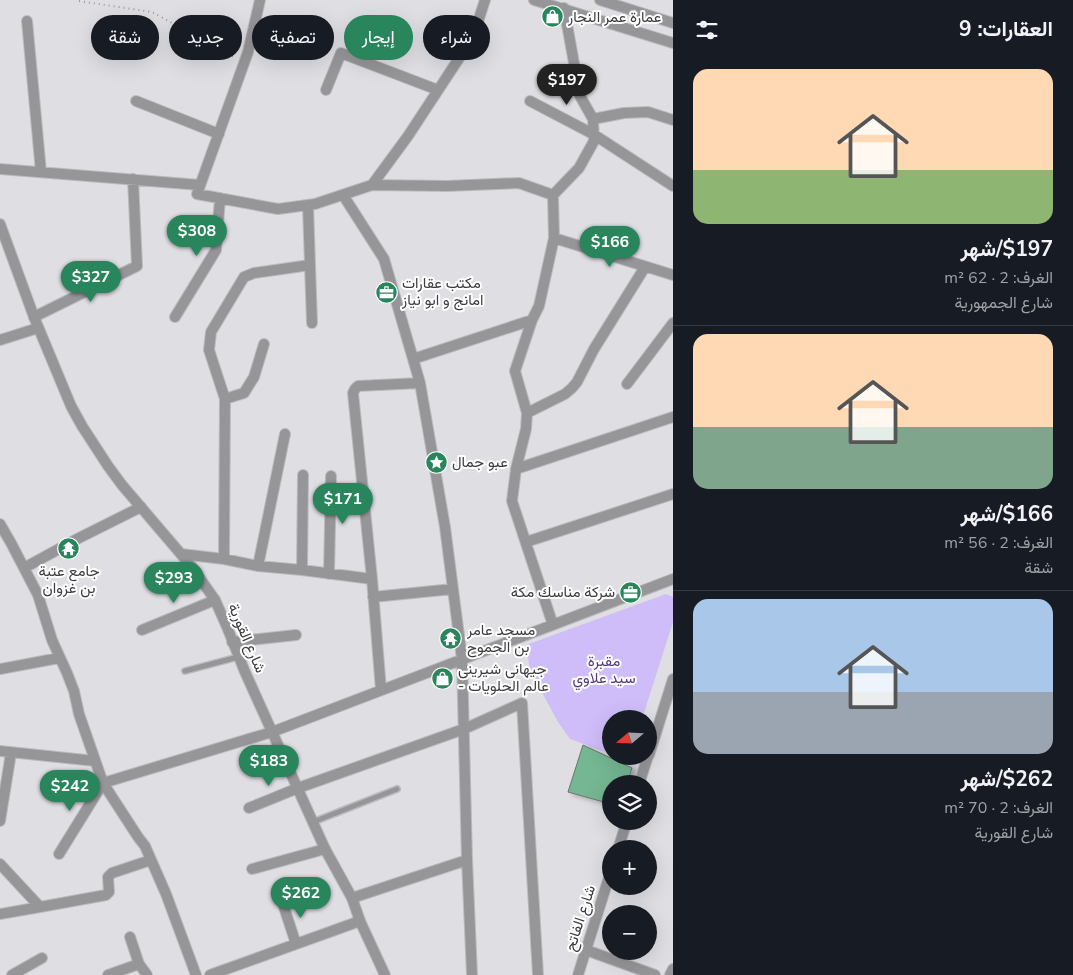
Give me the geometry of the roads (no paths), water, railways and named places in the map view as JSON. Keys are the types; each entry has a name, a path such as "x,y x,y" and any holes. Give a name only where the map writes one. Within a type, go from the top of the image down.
{"street":[{"path":"260,0 248,52 197,194 278,209 316,204 372,185 447,186 519,183 553,195"},
{"path":"372,185 408,136 473,37 485,0"},
{"path":"534,0 673,43"},
{"path":"600,0 673,23"},
{"path":"553,624 512,501 516,469 526,429 527,413 514,371 532,320 539,306 554,238 553,195 580,168 594,141 593,119 580,96 564,8"},
{"path":"28,21 40,172"},
{"path":"326,90 341,53 438,90"},
{"path":"136,101 219,134"},
{"path":"530,101 594,134 673,186"},
{"path":"593,119 624,113 648,112 673,120"},
{"path":"0,169 200,185"},
{"path":"34,317 137,266 133,180"},
{"path":"343,194 384,260 420,383 445,527 462,659 472,975"},
{"path":"175,317 216,250 220,198"},
{"path":"308,205 312,323"},
{"name":"شارع القورية","path":"0,224 38,328 71,406 108,466 203,581 215,600 238,657 313,822 352,898 360,921 385,975"},
{"path":"554,238 673,275"},
{"path":"224,559 225,399 209,350 211,332 244,277 254,272 310,265"},
{"path":"527,413 564,394 577,382 594,349 645,267"},
{"path":"413,359 532,320"},
{"path":"627,384 673,323"},
{"path":"0,340 38,328"},
{"path":"225,399 244,393 254,377 264,344"},
{"path":"381,690 353,393 358,386 420,383"},
{"path":"516,469 673,417"},
{"path":"258,566 285,434"},
{"path":"302,570 303,475"},
{"path":"329,574 331,476"},
{"path":"526,542 673,494"},
{"path":"24,568 141,507"},
{"path":"0,524 12,543 38,595 52,640 74,691 79,714 103,783 145,846 166,894 196,975"},
{"path":"0,546 12,543"},
{"path":"181,554 224,559 258,566 372,579"},
{"path":"59,854 103,783 272,732 673,579"},
{"path":"373,597 453,590"},
{"path":"142,630 215,600"},
{"path":"232,642 296,635"},
{"path":"0,669 59,658"},
{"path":"658,725 673,679"},
{"path":"249,808 298,788 464,729 522,703 538,975"},
{"path":"0,751 95,762"},
{"path":"0,821 11,753"},
{"path":"252,869 326,849"},
{"path":"0,914 106,895 109,892 108,877 112,873 151,860"},
{"path":"352,898 467,860"},
{"path":"0,864 40,907"},
{"name":"شارع الفاتح","path":"578,975 603,895"},
{"path":"282,901 296,944"},
{"path":"210,975 360,921"},
{"path":"130,937 139,964 147,975"},
{"path":"586,950 655,975"},
{"path":"12,975 42,958"},
{"path":"108,975 139,964"},
{"path":"670,975 673,969"}],"lane":[{"path":"185,672 238,657"},
{"path":"313,822 397,789"}],"place":[{"name":"عمارة عمر النجار","path":"552,17"},
{"name":"مكتب عقارات امانج و ابو نياز","path":"386,292"},
{"name":"عبو جمال","path":"436,462"},
{"name":"جامع عتبة بن غزوان","path":"69,548"},
{"name":"شركة مناسك مكة","path":"631,592"},
{"name":"مسجد عامر بن الجموح","path":"451,639"},
{"name":"جیهانی شیرینی - عالم الحلويات","path":"442,678"}],"park label":[{"name":"مقبرة سيد علاوي","path":"604,670"}]}
